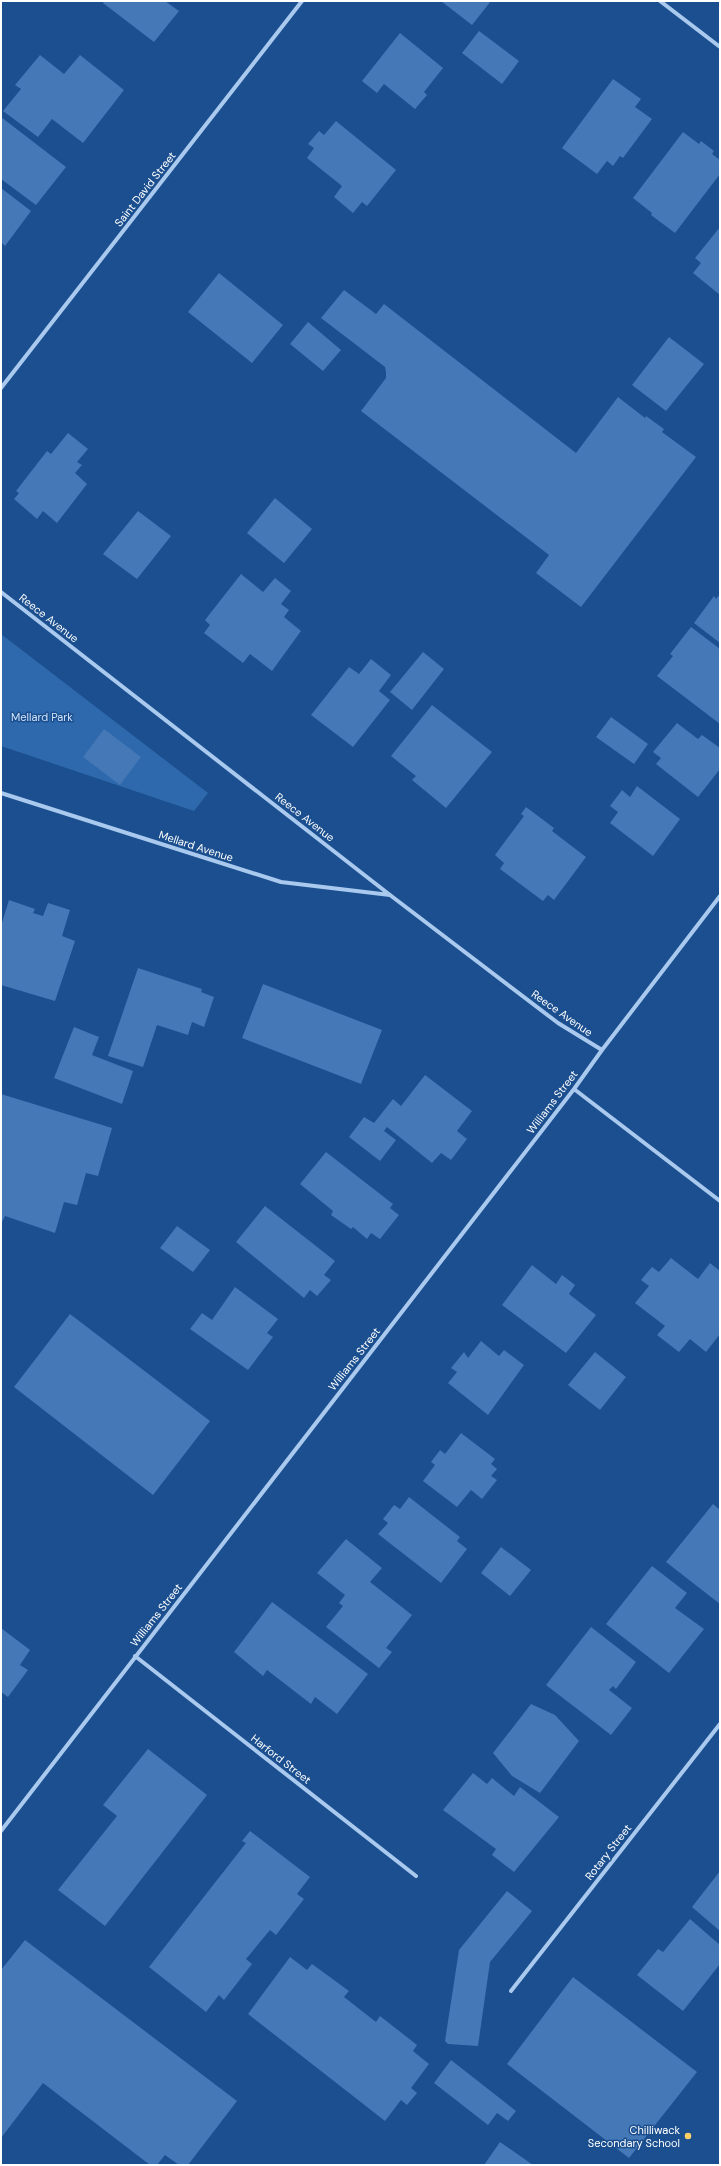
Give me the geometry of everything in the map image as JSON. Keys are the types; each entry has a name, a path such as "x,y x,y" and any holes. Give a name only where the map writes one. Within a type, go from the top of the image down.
{"street":[{"name":"Saint David Street","path":"1,388 302,1"},
{"path":"660,1 720,46"},
{"name":"Reece Avenue","path":"1,592 390,895 558,1023 602,1050"},
{"name":"Mellard Avenue","path":"1,793 281,882 390,895"},
{"name":"Williams Street","path":"1,1831 574,1089 720,896"},
{"path":"574,1089 720,1201"},
{"name":"Harford Street","path":"135,1656 416,1876"},
{"name":"Rotary Street","path":"511,1991 720,1724"}],"green space":[{"name":"Mellard Park","path":"1,634 208,793 194,811 1,746"}],"building":[{"path":"104,1 165,1 179,11 154,42 103,3"},
{"path":"441,1 491,1 472,25"},
{"path":"479,31 519,61 502,84 462,53"},
{"path":"400,33 443,68 424,92 427,95 415,109 384,84 377,93 362,81"},
{"path":"40,55 64,74 80,55 124,90 83,143 52,119 38,137 3,111 21,89 15,85"},
{"path":"613,79 641,99 635,107 652,119 623,158 620,156 613,166 607,161 597,174 562,148"},
{"path":"1,117 66,167 36,205 1,179"},
{"path":"336,121 396,170 367,206 362,202 353,213 334,197 342,186 307,158 314,148 308,144 319,131 324,135"},
{"path":"683,132 699,144 701,141 714,151 712,154 720,160 720,174 675,233 651,215 652,213 633,198"},
{"path":"1,188 31,211 5,246 1,242"},
{"path":"720,227 720,295 693,273 701,263 695,258"},
{"path":"219,273 283,325 252,363 188,312"},
{"path":"344,290 376,314 384,304 576,453 618,397 645,418 646,416 664,429 662,432 696,457 581,607 536,573 549,555 361,411 386,378 386,372 385,367 321,318"},
{"path":"308,322 341,350 323,371 290,344"},
{"path":"669,337 704,364 666,411 632,385"},
{"path":"68,433 88,449 77,462 82,465 75,473 87,484 57,523 43,511 37,519 14,499 19,493 16,491 47,451 51,454"},
{"path":"275,498 312,529 284,563 247,533"},
{"path":"138,511 171,536 137,579 103,554"},
{"path":"241,574 263,592 275,578 291,591 281,604 289,610 284,617 301,631 272,671 250,654 243,663 204,633 210,625 205,620"},
{"path":"720,594 720,643 694,623 714,596 716,599"},
{"path":"691,627 720,649 720,724 657,676 673,656 670,654"},
{"path":"423,652 444,669 412,710 390,692"},
{"path":"371,659 391,675 379,691 390,700 353,747 311,715 349,667 359,674"},
{"path":"432,705 492,752 446,808 412,780 416,776 391,756"},
{"path":"611,717 648,744 634,764 596,737"},
{"path":"677,723 698,739 702,735 720,748 720,769 698,797 656,764 661,758 653,752"},
{"path":"104,729 141,757 120,785 83,757"},
{"path":"637,786 680,819 653,856 610,823 618,812 610,806 622,790 630,797"},
{"path":"526,807 554,828 552,831 586,857 554,900 548,895 543,901 500,869 504,863 495,855 524,816 521,814"},
{"path":"9,900 35,909 33,913 43,916 48,903 70,910 62,936 75,941 55,1001 1,985 1,926"},
{"path":"138,968 202,989 201,992 214,997 204,1027 192,1022 188,1035 157,1025 143,1067 108,1056"},
{"path":"263,984 382,1030 361,1084 242,1038"},
{"path":"74,1027 99,1037 92,1055 133,1071 122,1104 54,1078"},
{"path":"425,1075 472,1111 457,1131 467,1139 451,1160 441,1153 432,1163 387,1127 384,1131 396,1140 380,1161 349,1137 364,1117 374,1123 393,1099 401,1106"},
{"path":"1,1094 112,1128 98,1176 86,1173 77,1205 64,1202 55,1233 5,1216 1,1224"},
{"path":"326,1152 393,1204 390,1208 399,1215 380,1239 371,1233 367,1239 353,1227 351,1229 331,1215 333,1211 300,1184"},
{"path":"265,1206 335,1261 324,1275 331,1280 317,1296 310,1290 304,1298 236,1242"},
{"path":"177,1226 210,1250 193,1272 160,1248"},
{"path":"671,1258 698,1279 710,1263 720,1271 720,1334 706,1352 690,1339 679,1352 657,1335 665,1326 635,1303 649,1286 641,1280 652,1267 659,1272"},
{"path":"532,1265 556,1284 562,1275 575,1285 569,1294 596,1315 566,1353 502,1305"},
{"path":"235,1287 278,1319 267,1333 273,1337 248,1370 190,1329 202,1313 212,1320"},
{"path":"70,1314 210,1421 153,1495 14,1387"},
{"path":"481,1341 499,1356 504,1350 524,1365 488,1415 448,1383 457,1372 451,1368 464,1352 468,1358"},
{"path":"595,1352 626,1377 600,1410 568,1385"},
{"path":"461,1433 495,1459 491,1464 497,1469 491,1476 497,1480 482,1499 471,1490 457,1507 423,1481 435,1465 431,1462 440,1450 445,1454"},
{"path":"409,1497 460,1537 457,1541 467,1549 441,1583 378,1534 388,1523 383,1519 394,1505 400,1509"},
{"path":"713,1504 720,1510 720,1604 666,1562"},
{"path":"346,1539 382,1568 370,1582 412,1615 386,1648 392,1652 379,1668 326,1627 343,1606 339,1603 345,1595 317,1573"},
{"path":"501,1547 531,1570 510,1596 481,1573"},
{"path":"652,1566 687,1593 675,1608 704,1629 669,1673 606,1624"},
{"path":"272,1602 368,1674 337,1714 315,1697 311,1704 267,1670 263,1676 234,1652"},
{"path":"591,1627 636,1662 616,1689 613,1686 609,1690 632,1708 611,1735 546,1685"},
{"path":"1,1628 30,1650 20,1665 28,1670 8,1697 1,1692"},
{"path":"531,1704 555,1715 579,1741 540,1793 512,1776 493,1753"},
{"path":"148,1749 207,1795 105,1926 58,1890 117,1816 103,1805"},
{"path":"473,1773 487,1784 492,1778 514,1796 520,1787 559,1817 514,1872 492,1855 496,1849 443,1810"},
{"path":"250,1831 310,1877 297,1894 304,1899 276,1935 270,1930 246,1959 252,1964 224,2000 219,1995 206,2012 149,1967 246,1843 242,1841"},
{"path":"720,1871 720,1931 692,1907"},
{"path":"507,1891 532,1911 490,1962 478,2046 448,2044 445,2041 459,1950"},
{"path":"690,1919 720,1945 720,1964 683,2011 637,1975 658,1949 663,1952"},
{"path":"25,1940 237,2101 188,2165 179,2165 165,2155 157,2165 150,2165 43,2083 1,2138 1,1970"},
{"path":"290,1957 307,1970 312,1964 349,1991 344,1997 376,2022 380,2016 417,2045 413,2051 429,2064 411,2088 417,2093 407,2105 401,2100 385,2121 248,2014"},
{"path":"573,1977 697,2072 629,2158 507,2064"},
{"path":"451,2060 516,2111 508,2121 497,2113 488,2125 434,2083"},
{"path":"500,2142 533,2165 484,2165"}],"place":[{"name":"Chilliwack Secondary School","path":"688,2136"}]}
